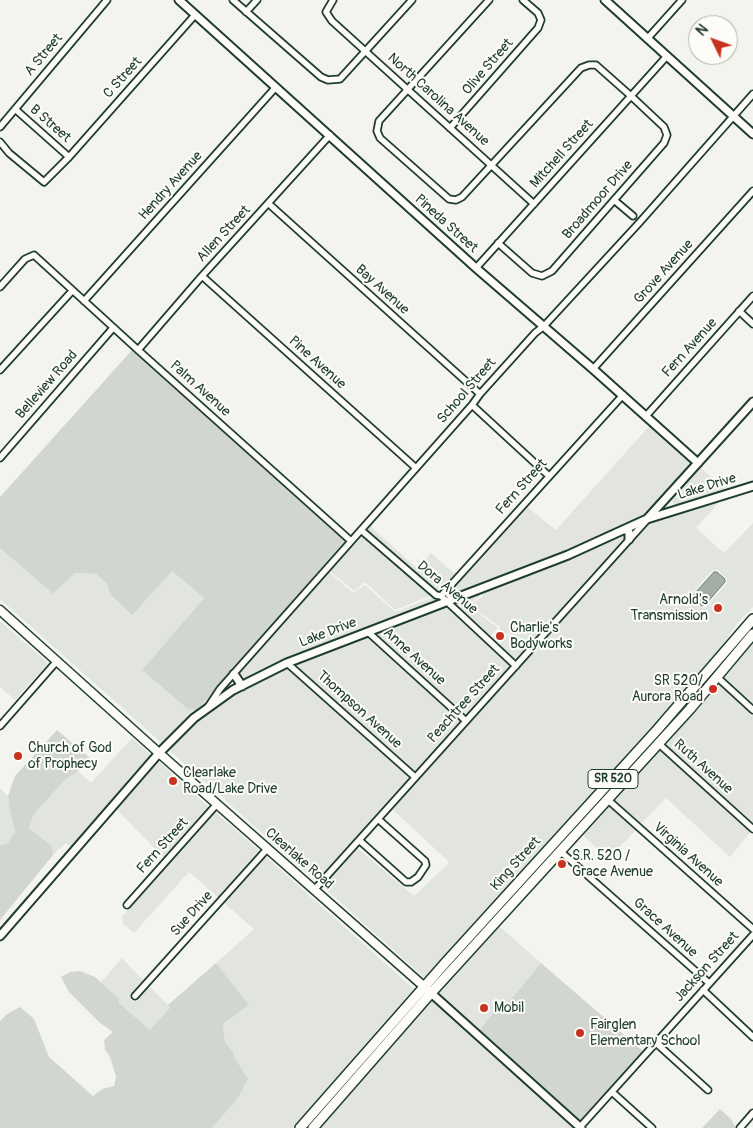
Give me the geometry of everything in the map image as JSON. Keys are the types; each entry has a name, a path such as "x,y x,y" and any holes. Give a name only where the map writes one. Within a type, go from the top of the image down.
{"main road":[{"name":"Clearlake Road","path":"0,610 159,754 315,889 427,990"},
{"name":"King Street","path":"427,990 560,851 656,731 753,619"},
{"path":"753,627 753,634"},
{"name":"King Street","path":"313,1128 341,1089 427,990 604,796 658,743 753,634"},
{"path":"717,677 717,669 735,646 736,640"},
{"path":"550,862 550,856 604,796"},
{"name":"King Street","path":"300,1128 341,1089"}],"street":[{"name":"A Street","path":"0,128 107,0"},
{"name":"Pineda Street","path":"179,0 476,268 594,369 698,463"},
{"path":"233,0 321,77 328,80 340,79 412,0"},
{"path":"246,12 257,0"},
{"name":"North Carolina Avenue","path":"333,0 326,12 332,21 534,204"},
{"path":"488,0 379,121 377,131 380,138 449,199 456,200 462,197 581,68 596,65 631,96"},
{"name":"Olive Street","path":"450,128 538,28 541,20 538,13 523,0"},
{"path":"605,0 753,134"},
{"path":"648,38 682,0"},
{"name":"C Street","path":"0,142 9,153 44,182 69,157 195,15"},
{"name":"Mitchell Street","path":"476,268 667,56"},
{"name":"Hendry Avenue","path":"84,301 276,87"},
{"name":"School Street","path":"206,708 480,394 639,223 753,94"},
{"name":"Broadmoor Drive","path":"498,243 532,273 542,276 552,271 664,143 667,135 664,127 631,96"},
{"name":"B Street","path":"15,109 69,157"},
{"name":"Allen Street","path":"138,350 202,276 330,135"},
{"name":"Grove Avenue","path":"594,369 753,192"},
{"path":"614,200 634,216"},
{"name":"Bay Avenue","path":"269,204 480,394"},
{"name":"Palm Avenue","path":"0,287 25,259 34,255 351,541"},
{"name":"Pine Avenue","path":"202,276 416,468"},
{"path":"0,370 72,290"},
{"name":"Fern Avenue","path":"646,416 753,296"},
{"path":"739,311 753,324"},
{"name":"Belleview Road","path":"0,458 113,328"},
{"name":"Fern Street","path":"444,596 622,395"},
{"name":"Peachtree Street","path":"315,889 753,402"},
{"path":"472,405 549,476"},
{"name":"Lake Drive","path":"0,936 187,724 206,708 242,686 287,663 368,632 444,596 455,597 568,555 647,519 753,486"},
{"path":"668,497 673,507 680,509"},
{"name":"Dora Avenue","path":"361,530 436,595 444,596 516,666"},
{"path":"623,530 629,532 629,539"},
{"name":"Anne Avenue","path":"368,632 466,721"},
{"path":"0,726 57,661"},
{"name":"Thompson Avenue","path":"287,663 415,777"},
{"path":"234,674 242,686"},
{"path":"717,677 753,710"},
{"name":"Ruth Avenue","path":"658,743 753,829"},
{"name":"Virginia Avenue","path":"604,796 753,929"},
{"name":"Fern Street","path":"127,905 217,804"},
{"path":"359,840 406,882 411,882 418,877 426,865 424,861 378,819"},
{"name":"Sue Drive","path":"135,996 268,848"},
{"name":"Grace Avenue","path":"560,851 709,983"},
{"name":"Jackson Street","path":"580,1128 709,983 751,942 753,935"},
{"name":"Clearlake Road","path":"427,990 580,1128"},
{"path":"703,990 753,1037"},
{"path":"656,1043 708,1090"},
{"path":"612,1092 652,1128"},
{"path":"740,1128 753,1113"}],"shaded area":[{"path":"133,349 346,539 197,710 188,709 142,670 204,598 172,571 132,615 110,594 107,584 96,574 75,573 53,594 0,548 0,497"},
{"path":"651,424 695,463 645,517 567,552 455,594 450,591 526,506 556,530"},
{"path":"699,466 727,491 680,506 674,504 670,498"},
{"path":"723,498 696,528 724,553 753,523 753,607 737,624 711,662 426,979 322,886 356,847 414,896 448,864 448,861 391,808 649,521","holes":["713,570 718,570 727,579 727,583 706,607 702,608 691,600 692,593"]},
{"path":"372,521 374,523 372,528 416,567 419,567 431,553 456,575 440,593 437,592 364,530"},
{"path":"626,533 627,538 526,651 508,633 497,645 490,639 500,630 500,627 470,605 482,597 482,590"},
{"path":"362,537 430,596 395,610 365,582 354,591 330,571"},
{"path":"346,539 347,541 231,672 205,707 164,745 0,599 0,548 53,594 75,573 96,574 107,584 110,594 172,571 204,598 142,670"},
{"path":"328,571 353,593 365,585 395,612 431,598 431,594 441,600 286,659 242,682 237,674"},
{"path":"714,572 717,572 725,579 725,582 702,606 693,599 694,594"},
{"path":"480,591 480,596 468,605 498,628 490,636 452,603"},
{"path":"445,604 513,666 466,717 372,633"},
{"path":"0,621 48,663 15,700 0,687"},
{"path":"367,635 463,721 415,773 291,664"},
{"path":"508,635 524,650 515,659 499,645"},
{"path":"753,642 753,707 722,680"},
{"path":"286,666 411,777 317,882 168,749 195,720 234,692"},
{"path":"719,684 753,714 753,826 665,746"},
{"path":"57,730 90,758 86,765 65,780 34,814 29,828 52,846 53,855 0,920 0,845 7,844 15,832 8,796 15,776"},
{"path":"132,738 153,757 72,849 66,843 53,855 52,846 29,828 34,814 65,780 77,770 91,783"},
{"path":"661,749 751,831 730,857 666,798 640,825 614,801"},
{"path":"157,760 210,808 165,859 117,810 77,854"},
{"path":"0,788 8,796 15,832 7,844 0,845"},
{"path":"610,805 637,829 608,859 583,835"},
{"path":"214,811 261,852 219,898 189,872 134,933 123,924 122,917"},
{"path":"265,856 416,991 293,1128 212,1128 220,1119 234,1057 234,1053 225,1042 223,1024 249,1005 216,963 254,929 223,902"},
{"path":"499,926 541,963 514,996 492,1014 479,1031 438,994"},
{"path":"122,958 144,981 131,996 135,999 148,985 171,1008 150,1030 119,1003 101,982"},
{"path":"216,963 249,1005 223,1024 225,1042 234,1053 234,1057 248,1079 237,1099 212,1128 0,1128 0,1021 7,1014 20,1007 34,1019 49,1057 93,1096 102,1089 114,1086 116,1077 110,1057 105,1050 104,1040 113,1032 99,1022 69,992 61,977 70,972 80,971 95,977 119,999 119,1003 150,1030 170,1008 168,1005"},
{"path":"541,963 644,1052 579,1123 479,1031 492,1014 514,996"},
{"path":"434,998 577,1128 317,1128"},
{"path":"720,1109 731,1119 736,1128 702,1128"}],"place":[{"name":"Arnold's Transmission","path":"718,608"},
{"name":"Charlie's Bodyworks","path":"500,636"},
{"name":"SR 520/ Aurora Road","path":"713,689"},
{"name":"Church of God of Prophecy","path":"18,756"},
{"name":"Clearlake Road/Lake Drive","path":"173,781"},
{"name":"S.R. 520 / Grace Avenue","path":"562,864"},
{"name":"Mobil","path":"484,1008"},
{"name":"Fairglen Elementary School","path":"580,1033"}]}
